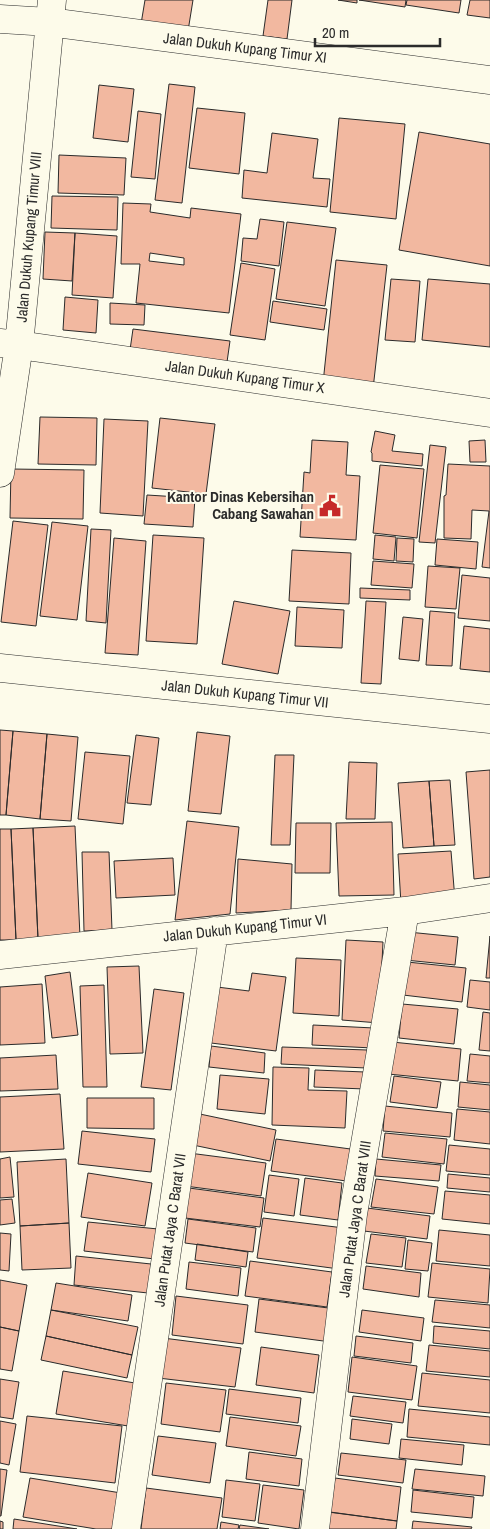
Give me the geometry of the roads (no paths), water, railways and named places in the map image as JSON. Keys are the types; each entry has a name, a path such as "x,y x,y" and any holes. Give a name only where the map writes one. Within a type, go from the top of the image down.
{"street":[{"name":"Jalan Dukuh Kupang Timur XI","path":"0,19 51,11 490,80"},
{"name":"Jalan Dukuh Kupang Timur VIII","path":"0,473 9,344 51,11"},
{"name":"Jalan Dukuh Kupang Timur X","path":"9,344 490,413"},
{"name":"Jalan Dukuh Kupang Timur VII","path":"0,668 490,719"},
{"name":"Jalan Dukuh Kupang Timur VI","path":"0,955 405,911 490,898"},
{"name":"Jalan Putat Jaya C Barat VIII","path":"315,1529 353,1214 405,911"},
{"name":"Jalan Putat Jaya C Barat VII","path":"126,1529 214,931"}],"place":[{"name":"Kantor Dinas Kebersihan Cabang Sawahan","path":"330,506"}]}
